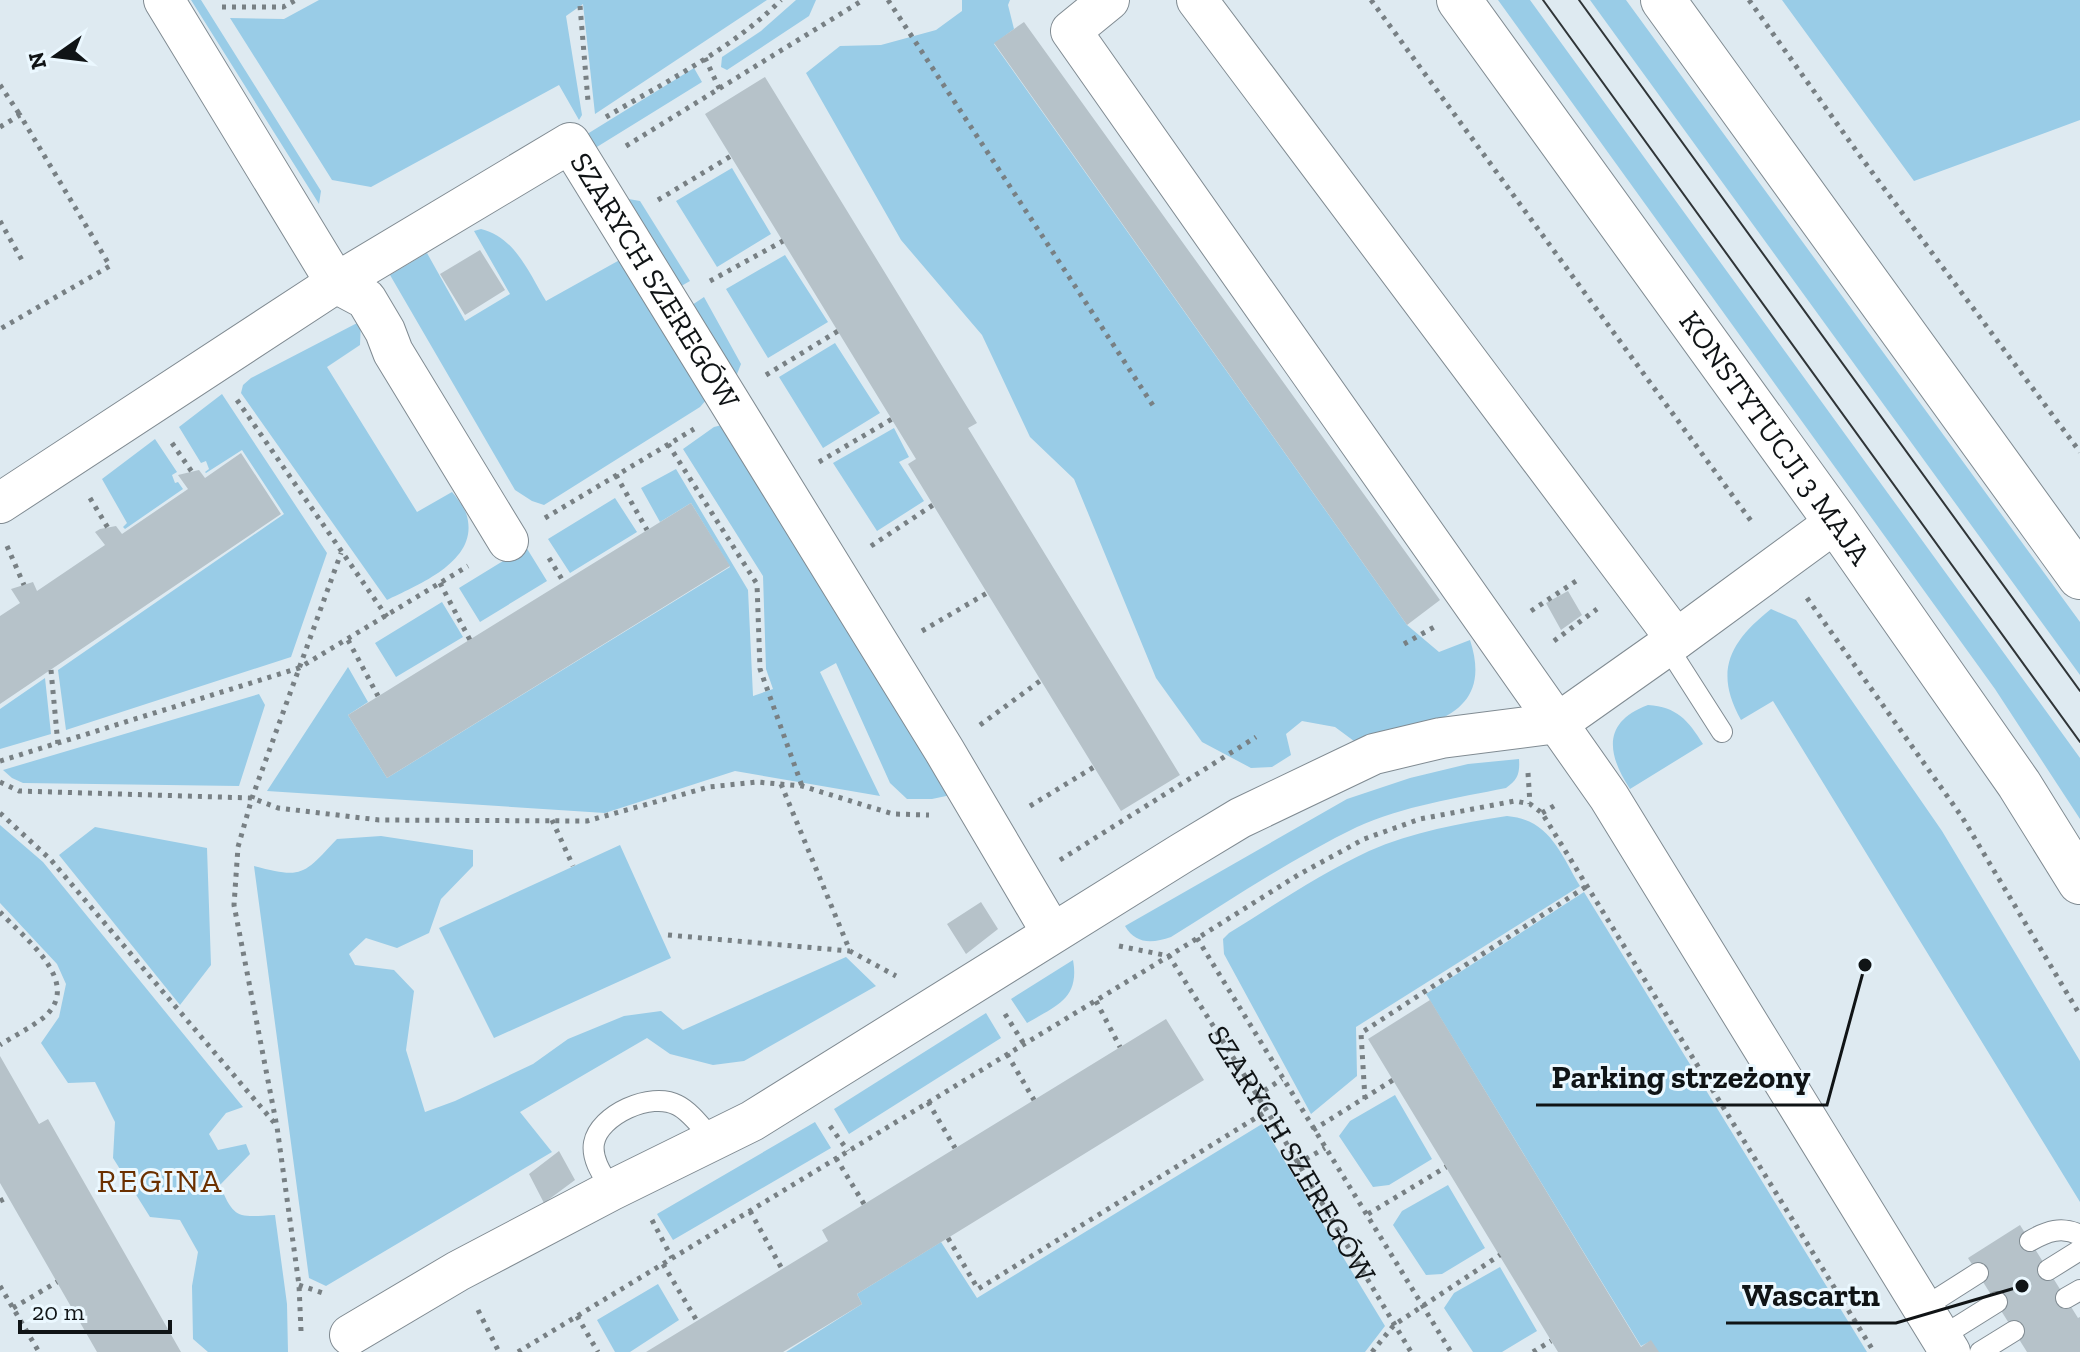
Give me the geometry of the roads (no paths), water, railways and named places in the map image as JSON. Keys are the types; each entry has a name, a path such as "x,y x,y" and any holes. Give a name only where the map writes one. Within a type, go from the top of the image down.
{"street":[{"path":"164,0 336,283 366,299 385,331 393,352 508,541"},
{"path":"1109,0 1071,31 1609,797 1938,1332"},
{"path":"1197,0 1623,569 1672,643"},
{"name":"KONSTYTUCJI 3 MAJA","path":"1459,0 1836,522 2019,784 2080,882"},
{"path":"1663,0 2080,577"},
{"name":"SZARYCH SZEREGÓW","path":"0,503 336,283 582,146 669,305 944,750 1052,933"},
{"path":"350,1335 458,1271 752,1121 1240,818 1374,754 1441,738 1558,723 1836,522"}],"lane":[{"path":"1672,643 1722,732"},
{"path":"612,1190 596,1163 594,1143 604,1127 626,1108 643,1100 677,1105 713,1140"},
{"path":"2030,1241 2044,1233 2061,1229 2080,1235"},
{"path":"2048,1270 2080,1250"},
{"path":"1938,1332 1978,1273"},
{"path":"1938,1332 1997,1302"},
{"path":"1980,1352 2014,1331"}],"tram line":[{"path":"1543,0 2080,742"},
{"path":"1579,0 2080,691"}],"place":[{"name":"Parking strzeżony","path":"1865,965"},
{"name":"Wascartn","path":"2022,1286"}],"district":[{"name":"REGINA","path":"160,1181"}]}
